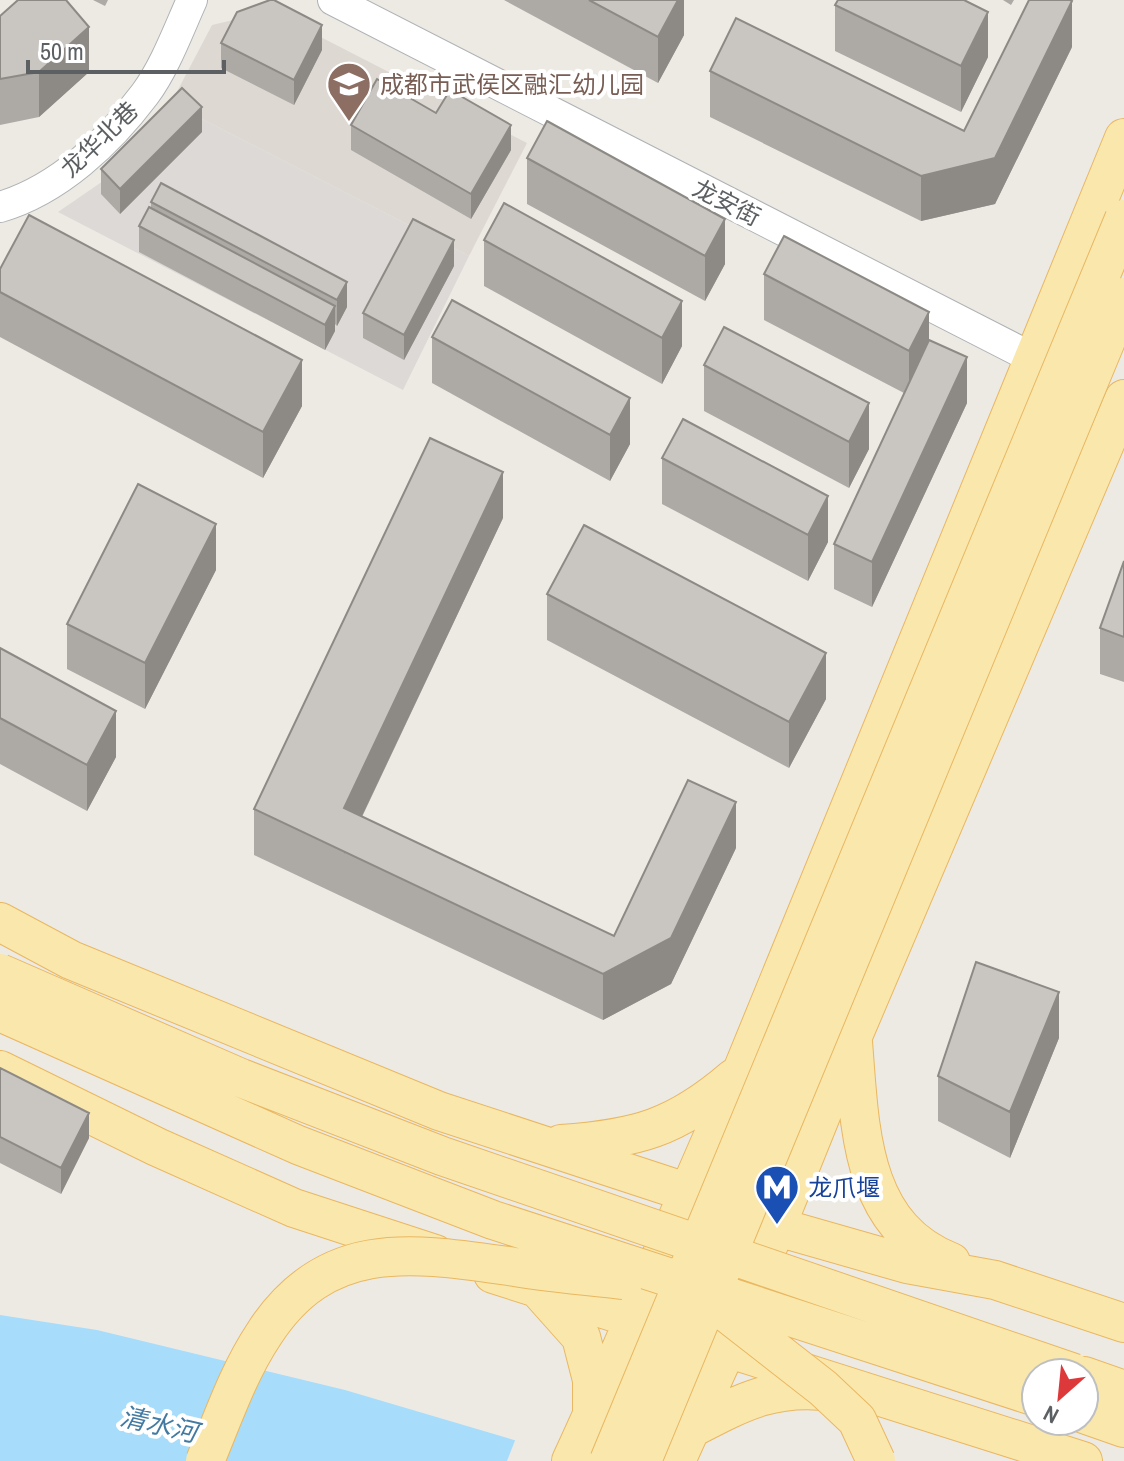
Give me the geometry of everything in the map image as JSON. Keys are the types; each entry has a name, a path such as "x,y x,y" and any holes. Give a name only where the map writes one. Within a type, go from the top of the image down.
{"main road":[{"path":"586,1441 686,1192 742,1071 1124,138"},
{"path":"642,1461 665,1366 1124,219"},
{"path":"609,1461 665,1366 1124,297"},
{"path":"684,1444 728,1346 853,1036 1123,401"},
{"path":"0,922 71,960 424,1105 686,1192 774,1226 907,1264 995,1280"},
{"path":"0,973 241,1078 442,1156 1027,1357"},
{"path":"0,1012 298,1145 493,1220 1020,1392"},
{"path":"853,1036 867,1162 883,1206 904,1234 939,1258 1124,1323"},
{"path":"0,1070 157,1147 294,1208 636,1321 728,1346 1083,1461"},
{"path":"544,1145 597,1141 672,1122 703,1104 742,1071"},
{"path":"205,1461 247,1361 265,1331 291,1300 349,1263 380,1255 443,1257 695,1288 823,1388 857,1420 876,1461"},
{"path":"538,1289 581,1337 592,1380 586,1441"},
{"path":"586,1441 665,1366"},
{"path":"654,1461 665,1366"},
{"path":"1100,1382 1124,1390"},
{"path":"684,1444 752,1397 786,1389 828,1391 911,1406"},
{"path":"1100,1420 1124,1428"}],"street":[{"name":"龙华北巷","path":"0,207 63,176 106,138 146,93 192,0"},
{"name":"龙安街","path":"333,0 1034,359 1123,401"}],"shaded area":[{"name":"成都市武侯区融汇幼儿园","path":"270,11 527,143 469,256 171,103 212,25"},
{"path":"171,103 469,256 403,390 58,212 122,168"}],"water":[{"name":"清水河","path":"0,1315 97,1330 345,1390 585,1461 0,1461"}],"pier":[{"path":"516,1438 586,1457 589,1461 507,1461"}],"building":[{"path":"18,0 66,0 89,27 39,72 0,79 0,16"},
{"path":"270,0 322,25 294,80 221,43 237,12"},
{"path":"589,0 678,0 658,37"},
{"path":"838,0 964,0 988,12 961,66 835,5"},
{"path":"1029,0 1072,1 995,158 921,176 710,71 736,18 964,131"},
{"path":"377,79 436,113 450,90 511,125 471,194 351,125"},
{"path":"182,88 202,107 120,189 101,169"},
{"path":"547,121 725,219 705,256 527,158"},
{"path":"161,183 347,282 337,300 151,202"},
{"path":"504,203 682,301 662,338 484,240"},
{"path":"149,207 335,306 325,325 139,226"},
{"path":"29,215 302,360 263,432 0,292 0,269"},
{"path":"413,219 454,240 404,335 363,313"},
{"path":"784,236 929,312 909,351 764,274"},
{"path":"452,300 630,398 610,435 432,337"},
{"path":"724,327 869,403 849,442 704,365"},
{"path":"929,340 967,357 872,562 834,544"},
{"path":"683,419 828,496 808,535 662,458"},
{"path":"430,438 503,472 344,808 614,936 688,780 736,802 671,938 603,974 254,809"},
{"path":"138,484 216,524 145,663 67,624"},
{"path":"584,525 826,653 789,722 547,594"},
{"path":"1124,561 1124,637 1100,628"},
{"path":"0,648 116,711 87,765 0,718"},
{"path":"976,962 1059,992 1010,1112 938,1076"},
{"path":"0,1068 89,1113 61,1168 0,1137"}],"place":[{"name":"成都市武侯区融汇幼儿园","path":"349,123"},
{"name":"龙爪堰","path":"777,1226"}]}
